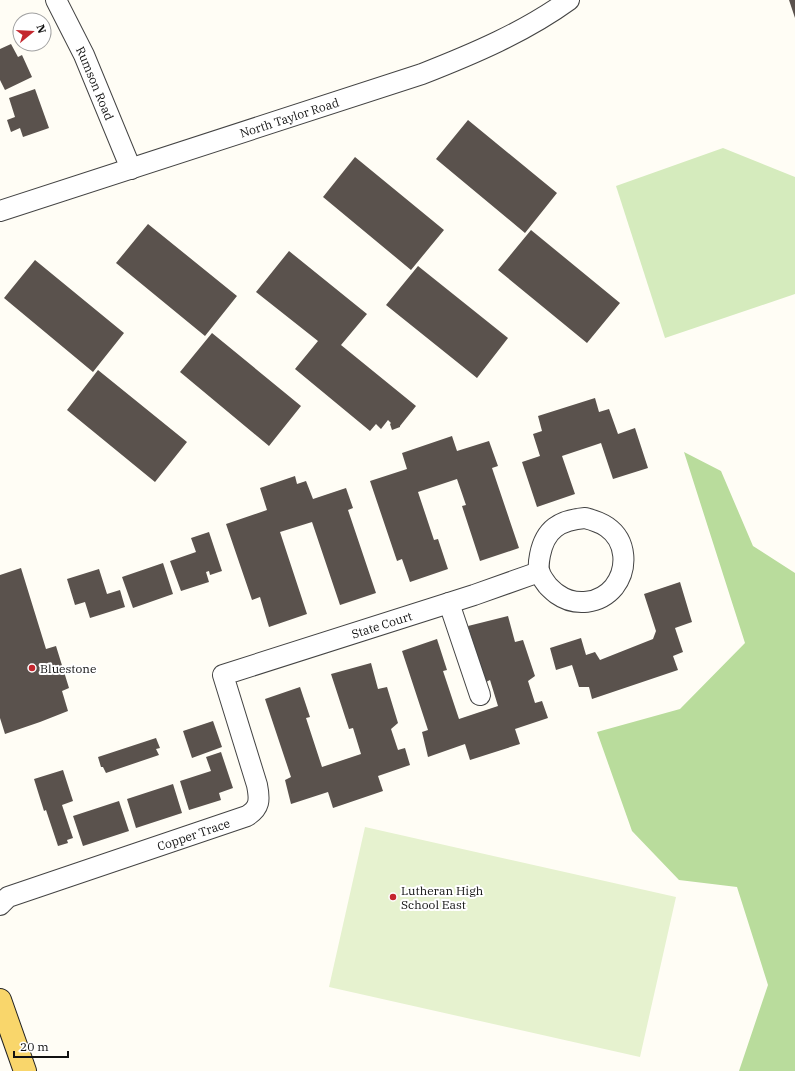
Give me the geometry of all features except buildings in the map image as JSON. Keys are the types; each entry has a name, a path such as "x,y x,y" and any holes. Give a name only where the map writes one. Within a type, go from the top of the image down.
{"main road":[{"path":"0,1000 7,1038 25,1071"}],"street":[{"name":"Rumson Road","path":"56,0 84,55 131,169"},
{"name":"North Taylor Road","path":"0,211 422,74 478,51 512,34 569,0"},
{"path":"585,518 598,521 609,528 618,539 623,553 623,568 618,581 610,592 597,600 583,603 569,601 556,594 539,572 543,544 550,533 560,524 572,519 585,518"},
{"name":"State Court","path":"224,675 449,603 539,572"},
{"path":"449,603 480,695"},
{"name":"Copper Trace","path":"0,905 8,897 247,816 253,812 260,797 224,675"}],"green space":[{"path":"723,148 795,177 795,294 665,338 616,186"},
{"path":"684,452 721,471 753,546 795,573 795,1071 739,1071 768,985 737,887 679,880 632,831 597,732 680,709 745,643"},
{"path":"365,827 676,897 640,1057 329,987"}],"place":[{"name":"Bluestone","path":"32,668"},
{"name":"Lutheran High School East","path":"393,897"}]}
